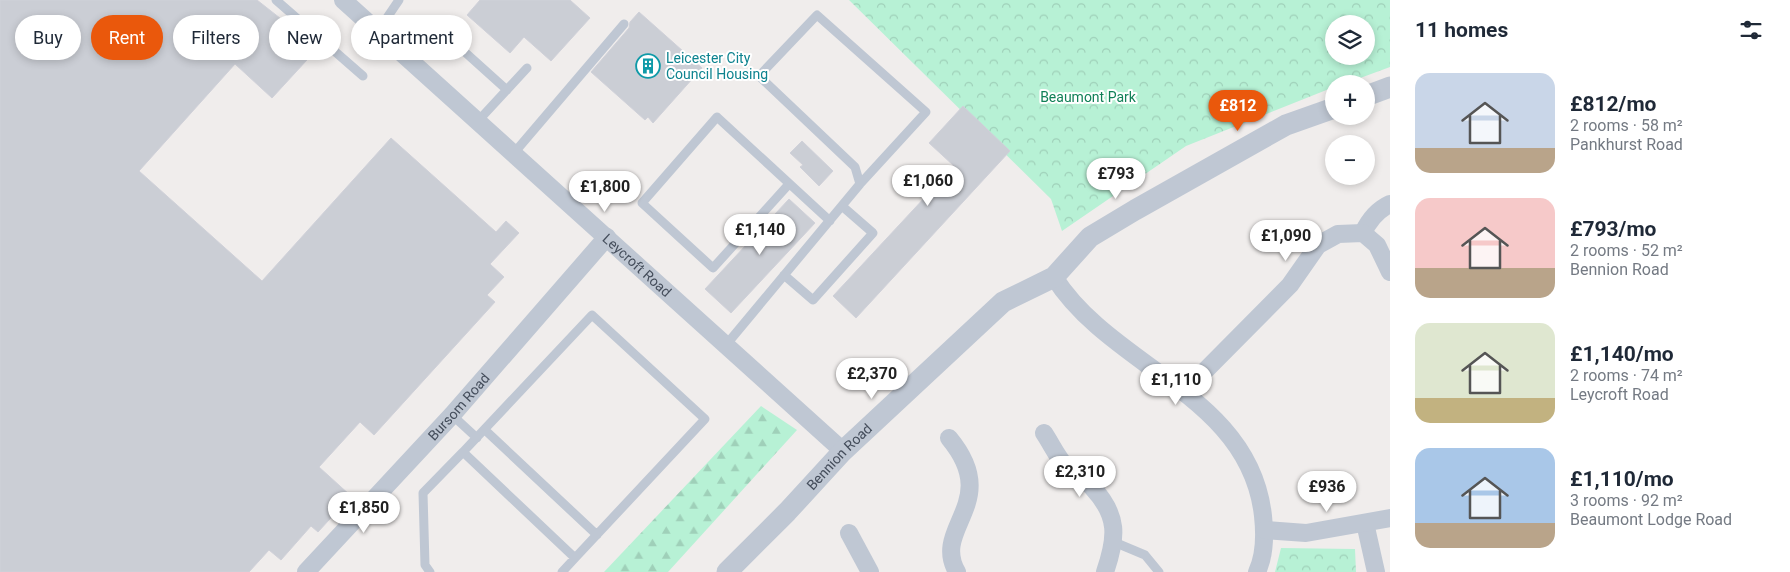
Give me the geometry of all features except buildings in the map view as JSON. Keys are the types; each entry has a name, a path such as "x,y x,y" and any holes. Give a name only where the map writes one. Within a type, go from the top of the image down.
{"street":[{"name":"Leycroft Road","path":"343,0 360,15"},
{"name":"Leycroft Road","path":"410,60 843,451"},
{"path":"1375,93 1390,87"},
{"path":"1257,572 1263,551 1265,530 1262,503 1256,484 1235,443 1209,411 1109,338 1066,296 1054,277 1090,237 1286,126 1325,111"},
{"path":"1363,233 1372,218 1390,204"},
{"path":"1184,392 1290,284 1318,245 1338,234 1363,233 1377,245 1390,272"},
{"name":"Bursom Road","path":"306,572 452,414 608,237"},
{"name":"Bennion Road","path":"727,572 787,512 843,451 1003,302 1054,277"},
{"path":"1044,433 1069,470 1092,487 1114,525 1114,542 1105,572"},
{"path":"949,438 961,453 968,469 971,486 968,502 955,530 950,550 951,560 956,572"},
{"path":"1265,530 1306,533 1390,518"},
{"path":"1365,523 1376,572"},
{"path":"849,533 870,572"}],"lane":[{"path":"276,0 363,76"},
{"path":"389,15 399,0"},
{"path":"726,345 860,184 926,112 817,15 759,76 855,167 860,184"},
{"path":"514,153 624,24"},
{"path":"472,58 507,90"},
{"path":"478,121 527,68"},
{"path":"789,184 713,268 642,203 716,117 830,221"},
{"path":"784,275 813,300 873,233 842,206"},
{"path":"430,572 425,565 423,493 485,430 592,315 705,419 562,572"},
{"path":"452,414 477,438"},
{"path":"485,430 597,535"},
{"path":"463,452 576,558"},
{"path":"1114,542 1145,555 1159,572"}],"green space":[{"name":"Beaumont Park","path":"849,0 1390,0 1390,67 1368,75 1325,75 1325,91 1186,146 1062,231 1051,199"},
{"path":"761,406 797,430 668,572 604,572"},
{"path":"1281,548 1355,549 1356,572 1275,572"}],"place":[{"name":"Leicester City Council Housing","path":"648,66"}]}
